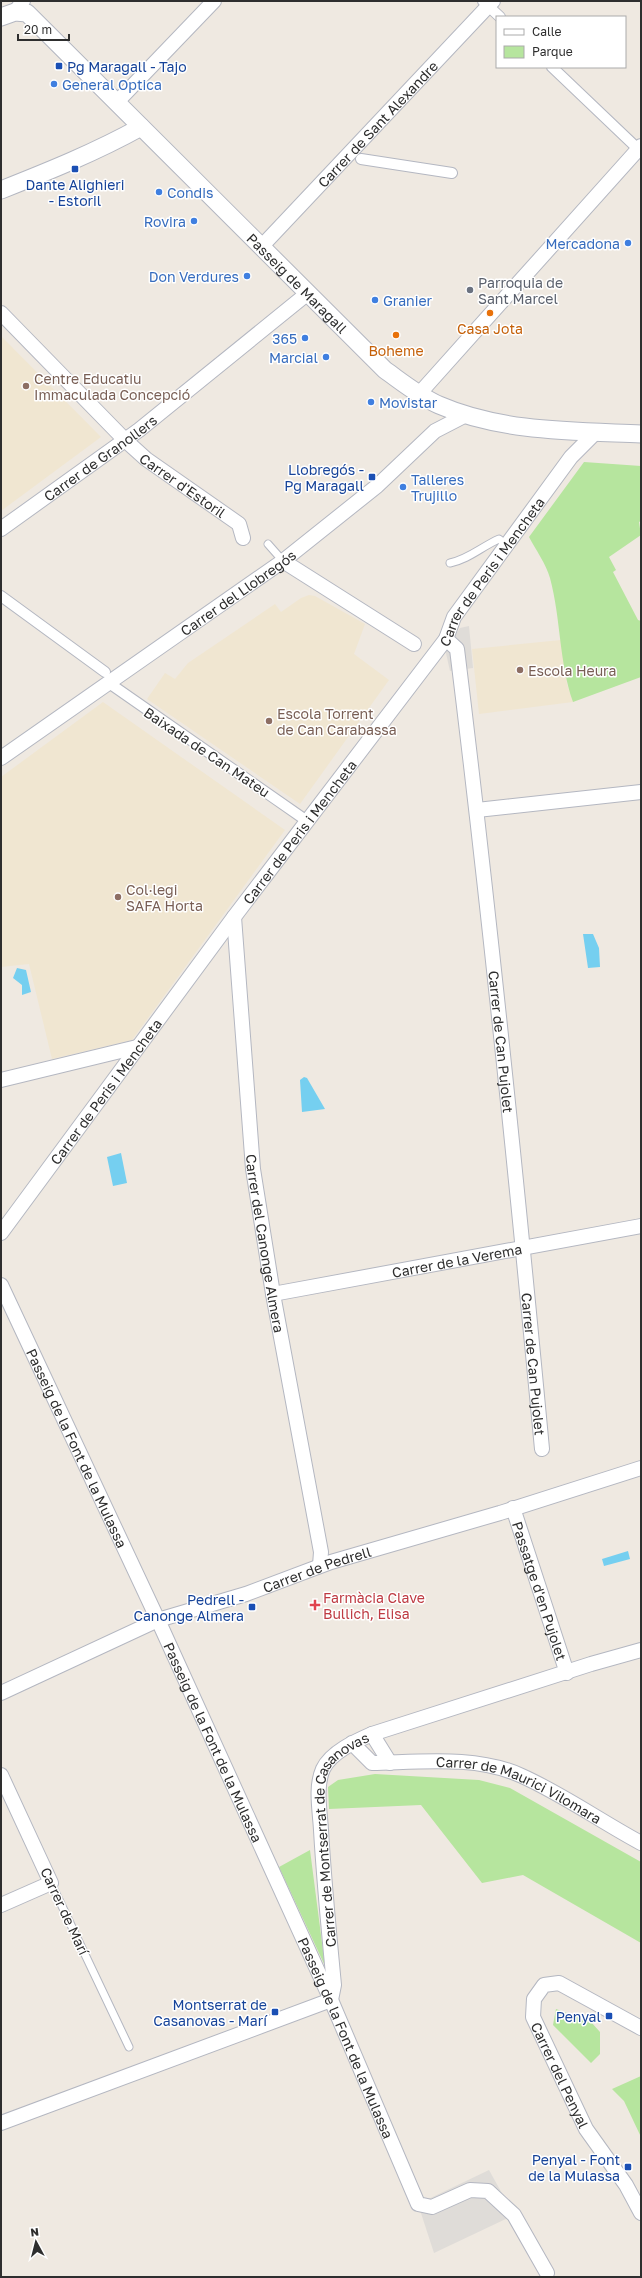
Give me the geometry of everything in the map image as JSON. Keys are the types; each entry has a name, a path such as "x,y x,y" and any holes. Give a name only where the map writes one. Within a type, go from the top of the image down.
{"street":[{"path":"117,102 214,1"},
{"path":"488,3 499,16"},
{"name":"Carrer de Sant Alexandre","path":"262,246 488,3"},
{"name":"Passeig de Maragall","path":"13,8 27,13 385,370 419,394 466,415 519,426 641,434"},
{"path":"419,394 640,149 553,68"},
{"path":"1,190 103,148 141,127"},
{"path":"361,159 452,173"},
{"name":"Carrer de Granollers","path":"1,529 125,440 308,293"},
{"name":"Carrer d'Estoril","path":"1,313 125,440 146,459 239,524 243,538"},
{"name":"Carrer del Llobregós","path":"1,758 107,677 283,561 377,486 435,431 466,415"},
{"name":"Carrer de Peris i Mencheta","path":"1,1232 234,917 446,639 454,617 571,457 596,432"},
{"path":"283,561 414,644"},
{"name":"Baixada de Can Mateu","path":"1,596 107,677 307,821"},
{"name":"Carrer de Can Pujolet","path":"446,639 457,649 477,810 524,1247 542,1449"},
{"path":"477,810 641,792"},
{"name":"Carrer del Canonge Almera","path":"234,917 253,1169 273,1294 321,1552 320,1566"},
{"path":"1,1080 137,1047"},
{"name":"Carrer de la Verema","path":"273,1294 641,1226"},
{"name":"Passeig de la Font de la Mulassa","path":"1,1285 158,1620 330,2000 418,2204 432,2207 470,2190 488,2190 514,2215 547,2274"},
{"name":"Carrer de Pedrell","path":"1,1693 158,1620 246,1594 320,1566 641,1468"},
{"name":"Passatge d'en Pujolet","path":"513,1508 567,1673"},
{"name":"Carrer de Montserrat de Casanovas","path":"330,2000 334,1985 324,1872 319,1792 323,1769 335,1756 352,1743 372,1734 567,1673 591,1664 641,1650"},
{"path":"372,1734 390,1763"},
{"name":"Carrer de Maurici Vilomara","path":"352,1743 372,1763 420,1760 457,1761 486,1765 521,1775 640,1842"},
{"name":"Carrer de Marí","path":"1,1775 51,1883"},
{"path":"1,1905 51,1883"},
{"name":"Carrer del Penyal","path":"641,2028 559,1982 544,1985 534,1999 533,2017 586,2129 626,2185 641,2212"},
{"path":"1,2123 330,2000"}],"lane":[{"path":"450,563 466,559 488,544 499,539 507,545"},
{"path":"268,544 283,561"},
{"name":"Carrer de Marí","path":"51,1883 129,2047"}],"shaded area":[{"name":"Centre Educatiu Immaculada Concepció","path":"1,336 101,437 1,511"},
{"name":"Escola Torrent de Can Carabassa","path":"309,595 315,596 365,624 354,654 389,680 300,804 147,699 165,673 175,679 188,663 275,604 281,612 301,598"},
{"path":"469,626 473,668 450,671 445,649 460,628"},
{"name":"Escola Heura","path":"561,640 567,684 573,702 479,714 472,649"},
{"name":"Col·legi SAFA Horta","path":"103,702 285,830 132,1040 52,1059 29,964 1,967 1,777"},
{"path":"489,2170 514,2215 434,2253 418,2204"}],"green space":[{"path":"584,462 641,466 641,521 639,522 641,535 609,557 616,570 613,572 638,620 641,621 641,677 573,702 568,687 562,656 554,593 550,578 529,537"},
{"path":"375,1774 479,1780 510,1788 641,1862 641,1943 523,1875 482,1883 421,1805 329,1809 328,1787 338,1780"},
{"path":"310,1850 325,1966 279,1867"},
{"path":"556,2009 591,2022 600,2032 600,2054 591,2063 553,2025"},
{"path":"641,2076 641,2137 624,2101 612,2089"}],"water":[{"path":"583,934 593,934 599,948 600,967 588,968"},
{"path":"17,968 26,970 31,992 22,995 22,985 13,978"},
{"path":"304,1077 307,1078 325,1109 302,1112 300,1080"},
{"path":"121,1153 127,1183 113,1186 107,1157"},
{"path":"628,1551 630,1559 604,1566 602,1559"}],"place":[{"name":"Pg Maragall - Tajo","path":"59,66"},
{"name":"General Optica","path":"54,84"},
{"name":"Dante Alighieri - Estoril","path":"75,169"},
{"name":"Condis","path":"159,192"},
{"name":"Rovira","path":"194,221"},
{"name":"Mercadona","path":"628,243"},
{"name":"Don Verdures","path":"247,276"},
{"name":"Parroquia de Sant Marcel","path":"470,290"},
{"name":"Granier","path":"375,300"},
{"name":"Casa Jota","path":"490,313"},
{"name":"Boheme","path":"396,335"},
{"name":"365","path":"305,338"},
{"name":"Marcial","path":"326,357"},
{"name":"Centre Educatiu Immaculada Concepció","path":"26,386"},
{"name":"Movistar","path":"371,402"},
{"name":"Llobregós - Pg Maragall","path":"372,477"},
{"name":"Talleres Trujillo","path":"403,487"},
{"name":"Escola Heura","path":"520,670"},
{"name":"Escola Torrent de Can Carabassa","path":"269,721"},
{"name":"Col·legi SAFA Horta","path":"118,897"},
{"name":"Farmàcia Clave Bullich, Elisa","path":"315,1605"},
{"name":"Pedrell - Canonge Almera","path":"252,1607"},
{"name":"Montserrat de Casanovas - Marí","path":"275,2012"},
{"name":"Penyal","path":"609,2016"},
{"name":"Penyal - Font de la Mulassa","path":"628,2167"}]}
